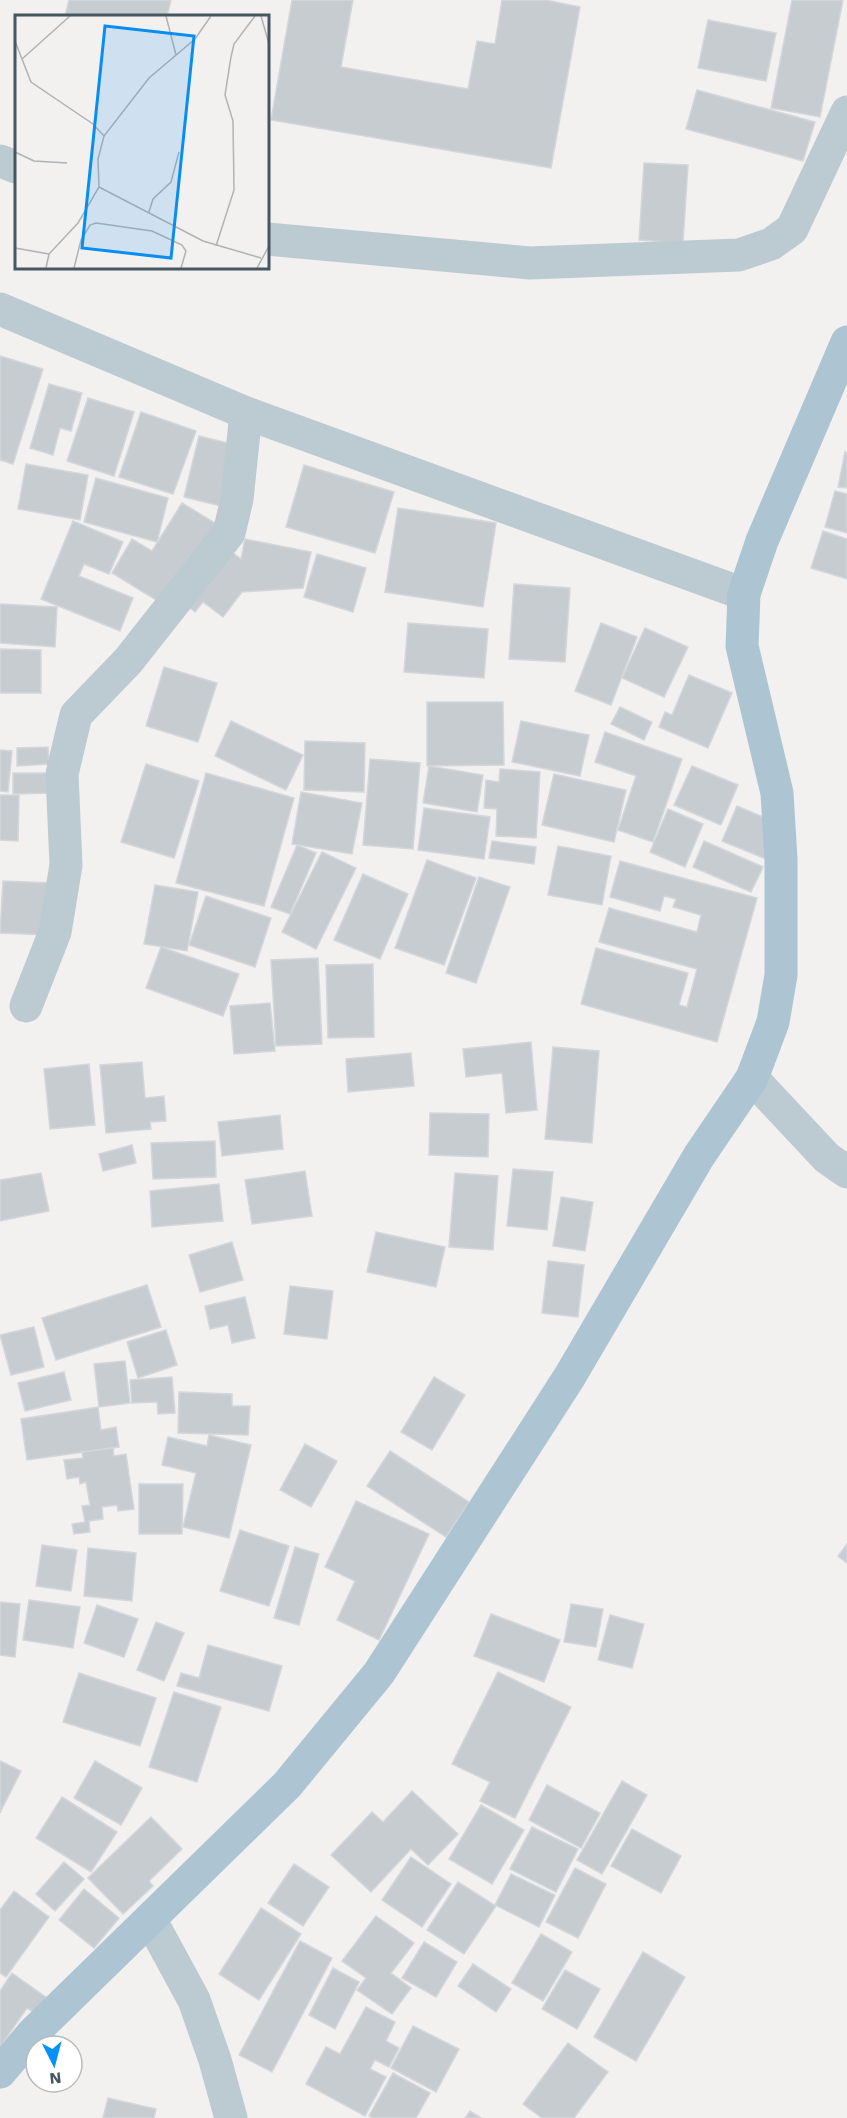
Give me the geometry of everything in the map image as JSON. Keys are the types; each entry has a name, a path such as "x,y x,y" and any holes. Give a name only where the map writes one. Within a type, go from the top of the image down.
{"main road":[{"path":"0,2072 33,2033 287,1785 379,1673 570,1376 699,1156 752,1078 773,1022 781,975 781,859 777,793 742,646 744,594 762,541 847,342"}],"street":[{"path":"268,239 530,263 739,255 771,244 792,229 847,112"},
{"path":"0,161 15,167"},
{"path":"0,309 246,412 744,594"},
{"path":"26,1006 55,932 66,865 63,774 76,715 128,661 229,533 237,498 246,412"},
{"path":"752,1078 827,1158 847,1172"},
{"path":"150,1918 194,2000 215,2060 231,2118"}],"building":[{"path":"69,0 171,0 167,15 65,15"},
{"path":"292,0 353,0 341,67 468,89 477,41 495,44 502,0 546,0 580,7 551,168 271,120"},
{"path":"792,0 843,0 820,117 771,108"},
{"path":"708,20 776,33 766,81 698,68"},
{"path":"697,90 815,122 803,161 686,129"},
{"path":"644,163 688,165 683,243 639,240"},
{"path":"0,356 43,369 13,464 0,460"},
{"path":"49,384 82,393 71,431 60,428 53,455 30,448"},
{"path":"88,398 134,412 114,476 67,461"},
{"path":"141,412 196,431 173,494 119,477"},
{"path":"199,436 240,446 225,507 184,497"},
{"path":"845,452 847,453 847,488 838,487"},
{"path":"26,464 88,475 80,520 18,509"},
{"path":"304,465 394,492 375,553 286,527"},
{"path":"96,478 168,498 157,542 84,522"},
{"path":"835,491 847,494 847,533 825,527"},
{"path":"182,503 220,526 169,608 112,573 132,539 152,551"},
{"path":"398,508 496,523 483,607 385,592"},
{"path":"73,521 123,542 109,574 84,564 79,576 133,598 120,631 41,599"},
{"path":"823,531 847,539 847,579 811,568"},
{"path":"245,539 311,552 303,588 242,592 223,617 203,602 195,612 185,604 228,549 241,559"},
{"path":"317,554 366,568 353,612 304,597"},
{"path":"514,584 570,588 565,662 509,659"},
{"path":"0,604 57,607 55,647 0,643"},
{"path":"408,623 488,629 484,678 404,672"},
{"path":"601,623 637,637 611,705 575,691"},
{"path":"645,628 688,647 664,697 622,678"},
{"path":"0,649 41,650 41,693 0,693"},
{"path":"164,667 217,683 198,742 146,726"},
{"path":"689,675 732,693 708,748 659,727 665,712 672,715"},
{"path":"427,702 503,702 504,765 427,766"},
{"path":"620,707 652,722 644,740 611,724"},
{"path":"231,721 303,755 286,790 215,756"},
{"path":"521,721 589,735 580,776 512,762"},
{"path":"605,732 682,759 653,842 618,830 636,776 595,762"},
{"path":"305,741 365,743 364,792 304,790"},
{"path":"48,747 49,764 17,766 17,748"},
{"path":"0,750 12,751 8,792 0,791"},
{"path":"370,759 420,763 413,849 363,845"},
{"path":"146,764 199,781 174,858 121,842"},
{"path":"429,766 483,775 477,812 423,803"},
{"path":"692,766 738,785 721,825 674,805"},
{"path":"500,769 540,772 536,838 496,836 497,809 484,808 486,780 499,782"},
{"path":"13,773 51,773 51,793 13,794"},
{"path":"206,773 294,798 264,906 176,883"},
{"path":"554,774 626,790 614,842 542,825"},
{"path":"301,792 362,803 352,854 292,844"},
{"path":"0,795 19,795 18,841 0,840"},
{"path":"737,806 775,822 771,861 722,841"},
{"path":"424,808 490,817 484,859 418,850"},
{"path":"668,809 703,824 685,867 650,852"},
{"path":"492,841 536,847 534,864 489,858"},
{"path":"704,841 763,867 751,892 693,867"},
{"path":"297,845 316,853 290,914 271,907"},
{"path":"558,846 611,856 602,905 548,895"},
{"path":"322,852 356,868 316,949 282,932"},
{"path":"427,860 476,878 444,965 395,948"},
{"path":"620,861 757,898 717,1042 581,1004 596,948 688,973 679,1005 687,1007 697,969 599,942 609,908 697,932 701,915 673,907 676,899 664,896 660,911 610,897"},
{"path":"363,874 408,894 380,959 334,940"},
{"path":"479,877 510,887 476,983 446,973"},
{"path":"3,881 53,883 50,935 0,933"},
{"path":"155,885 198,892 187,951 144,944"},
{"path":"206,896 271,918 255,967 189,945"},
{"path":"161,947 239,974 223,1016 146,988"},
{"path":"318,958 322,1044 276,1046 271,960"},
{"path":"373,964 374,1037 328,1038 326,965"},
{"path":"270,1003 275,1051 234,1054 230,1006"},
{"path":"531,1042 537,1110 506,1113 502,1073 466,1077 463,1049"},
{"path":"553,1047 599,1051 592,1143 545,1139"},
{"path":"411,1053 414,1086 348,1092 346,1059"},
{"path":"142,1062 145,1098 164,1096 166,1121 150,1122 151,1129 106,1133 100,1065"},
{"path":"89,1064 95,1125 50,1129 44,1069"},
{"path":"430,1113 489,1114 488,1157 429,1155"},
{"path":"280,1115 283,1149 222,1156 218,1122"},
{"path":"215,1141 216,1177 153,1179 151,1143"},
{"path":"132,1145 136,1163 103,1171 99,1154"},
{"path":"513,1169 553,1172 547,1230 507,1226"},
{"path":"305,1171 312,1216 252,1224 245,1180"},
{"path":"41,1173 49,1211 0,1221 0,1180"},
{"path":"455,1173 498,1176 493,1250 449,1247"},
{"path":"219,1184 223,1221 152,1227 150,1191"},
{"path":"561,1197 593,1202 585,1251 553,1246"},
{"path":"376,1232 445,1247 436,1287 367,1272"},
{"path":"232,1242 243,1280 200,1292 189,1255"},
{"path":"548,1261 584,1265 578,1317 542,1313"},
{"path":"147,1285 161,1327 56,1360 42,1318"},
{"path":"290,1286 333,1291 327,1339 284,1334"},
{"path":"245,1297 255,1338 232,1343 228,1325 210,1329 205,1306"},
{"path":"34,1327 44,1367 11,1375 0,1335"},
{"path":"166,1330 177,1365 138,1378 127,1342"},
{"path":"125,1361 130,1403 99,1407 94,1364"},
{"path":"64,1372 71,1400 25,1411 18,1383"},
{"path":"172,1377 175,1413 158,1414 157,1402 132,1403 130,1380"},
{"path":"434,1377 465,1395 432,1450 401,1432"},
{"path":"179,1392 232,1394 232,1406 250,1406 248,1435 178,1433"},
{"path":"98,1407 101,1430 116,1427 119,1447 27,1460 21,1419"},
{"path":"209,1435 251,1445 229,1538 183,1527 196,1473 162,1465 168,1437 207,1446"},
{"path":"305,1444 337,1461 311,1507 280,1490"},
{"path":"113,1448 114,1456 126,1454 134,1509 118,1511 117,1505 102,1507 103,1519 89,1521 90,1532 74,1534 72,1524 85,1522 82,1506 90,1505 86,1482 80,1484 79,1477 67,1479 64,1460 83,1458 82,1452"},
{"path":"390,1451 469,1502 446,1537 367,1486"},
{"path":"139,1484 183,1484 182,1534 139,1534"},
{"path":"356,1501 429,1534 379,1640 337,1620 355,1581 325,1567"},
{"path":"240,1530 289,1546 269,1606 220,1591"},
{"path":"847,1544 847,1563 838,1556"},
{"path":"42,1545 77,1550 71,1591 36,1586"},
{"path":"295,1547 319,1554 299,1625 274,1618"},
{"path":"88,1548 136,1553 132,1601 84,1596"},
{"path":"29,1600 80,1607 73,1648 23,1640"},
{"path":"0,1602 20,1604 15,1657 0,1655"},
{"path":"571,1604 603,1609 596,1647 564,1642"},
{"path":"97,1605 138,1619 124,1657 84,1643"},
{"path":"491,1614 560,1640 544,1682 474,1656"},
{"path":"610,1615 644,1624 632,1668 598,1660"},
{"path":"156,1622 184,1633 164,1681 137,1670"},
{"path":"208,1645 282,1666 269,1711 177,1686 181,1673 199,1678"},
{"path":"498,1672 571,1707 515,1818 480,1801 490,1782 452,1764"},
{"path":"79,1673 156,1698 140,1746 63,1722"},
{"path":"174,1692 221,1707 197,1782 149,1767"},
{"path":"0,1761 21,1771 0,1813"},
{"path":"95,1761 142,1788 121,1825 74,1798"},
{"path":"622,1781 647,1795 602,1874 577,1860"},
{"path":"547,1785 600,1813 581,1848 529,1820"},
{"path":"412,1791 458,1834 428,1865 411,1849 371,1892 331,1855 372,1812 383,1822"},
{"path":"62,1797 117,1832 91,1872 36,1838"},
{"path":"481,1805 524,1830 492,1884 449,1859"},
{"path":"151,1817 182,1849 149,1881 153,1886 123,1914 88,1878"},
{"path":"532,1827 578,1849 556,1892 510,1869"},
{"path":"632,1829 681,1856 661,1893 611,1866"},
{"path":"411,1857 451,1884 422,1927 382,1900"},
{"path":"64,1862 84,1879 55,1911 36,1894"},
{"path":"294,1864 329,1887 303,1926 268,1903"},
{"path":"575,1868 606,1884 578,1938 546,1922"},
{"path":"511,1874 555,1895 539,1927 495,1905"},
{"path":"458,1882 496,1906 464,1954 427,1930"},
{"path":"84,1889 119,1918 94,1948 59,1920"},
{"path":"14,1891 49,1917 6,1977 0,1973 0,1910"},
{"path":"261,1908 301,1934 259,2000 219,1974"},
{"path":"376,1916 414,1943 391,1973 411,1988 392,2014 357,1990 366,1978 342,1961"},
{"path":"541,1934 572,1952 543,2001 512,1983"},
{"path":"300,1941 332,1958 272,2072 239,2055"},
{"path":"424,1942 457,1962 436,1997 402,1978"},
{"path":"643,1952 685,1977 636,2061 594,2037"},
{"path":"473,1964 511,1989 496,2012 458,1986"},
{"path":"333,1968 359,1982 335,2029 309,2015"},
{"path":"565,1970 600,1989 577,2029 542,2009"},
{"path":"12,1973 47,1998 35,2013 27,2008 0,2047 0,1991"},
{"path":"366,2007 395,2022 386,2041 399,2048 389,2067 375,2060 370,2069 386,2077 365,2116 306,2084 326,2047 340,2054"},
{"path":"413,2026 459,2049 436,2092 391,2068"},
{"path":"568,2043 608,2072 574,2118 542,2118 523,2104"},
{"path":"393,2073 430,2093 416,2118 373,2118 369,2116"},
{"path":"108,2098 156,2109 154,2118 103,2118"},
{"path":"470,2111 481,2118 465,2118"}]}
